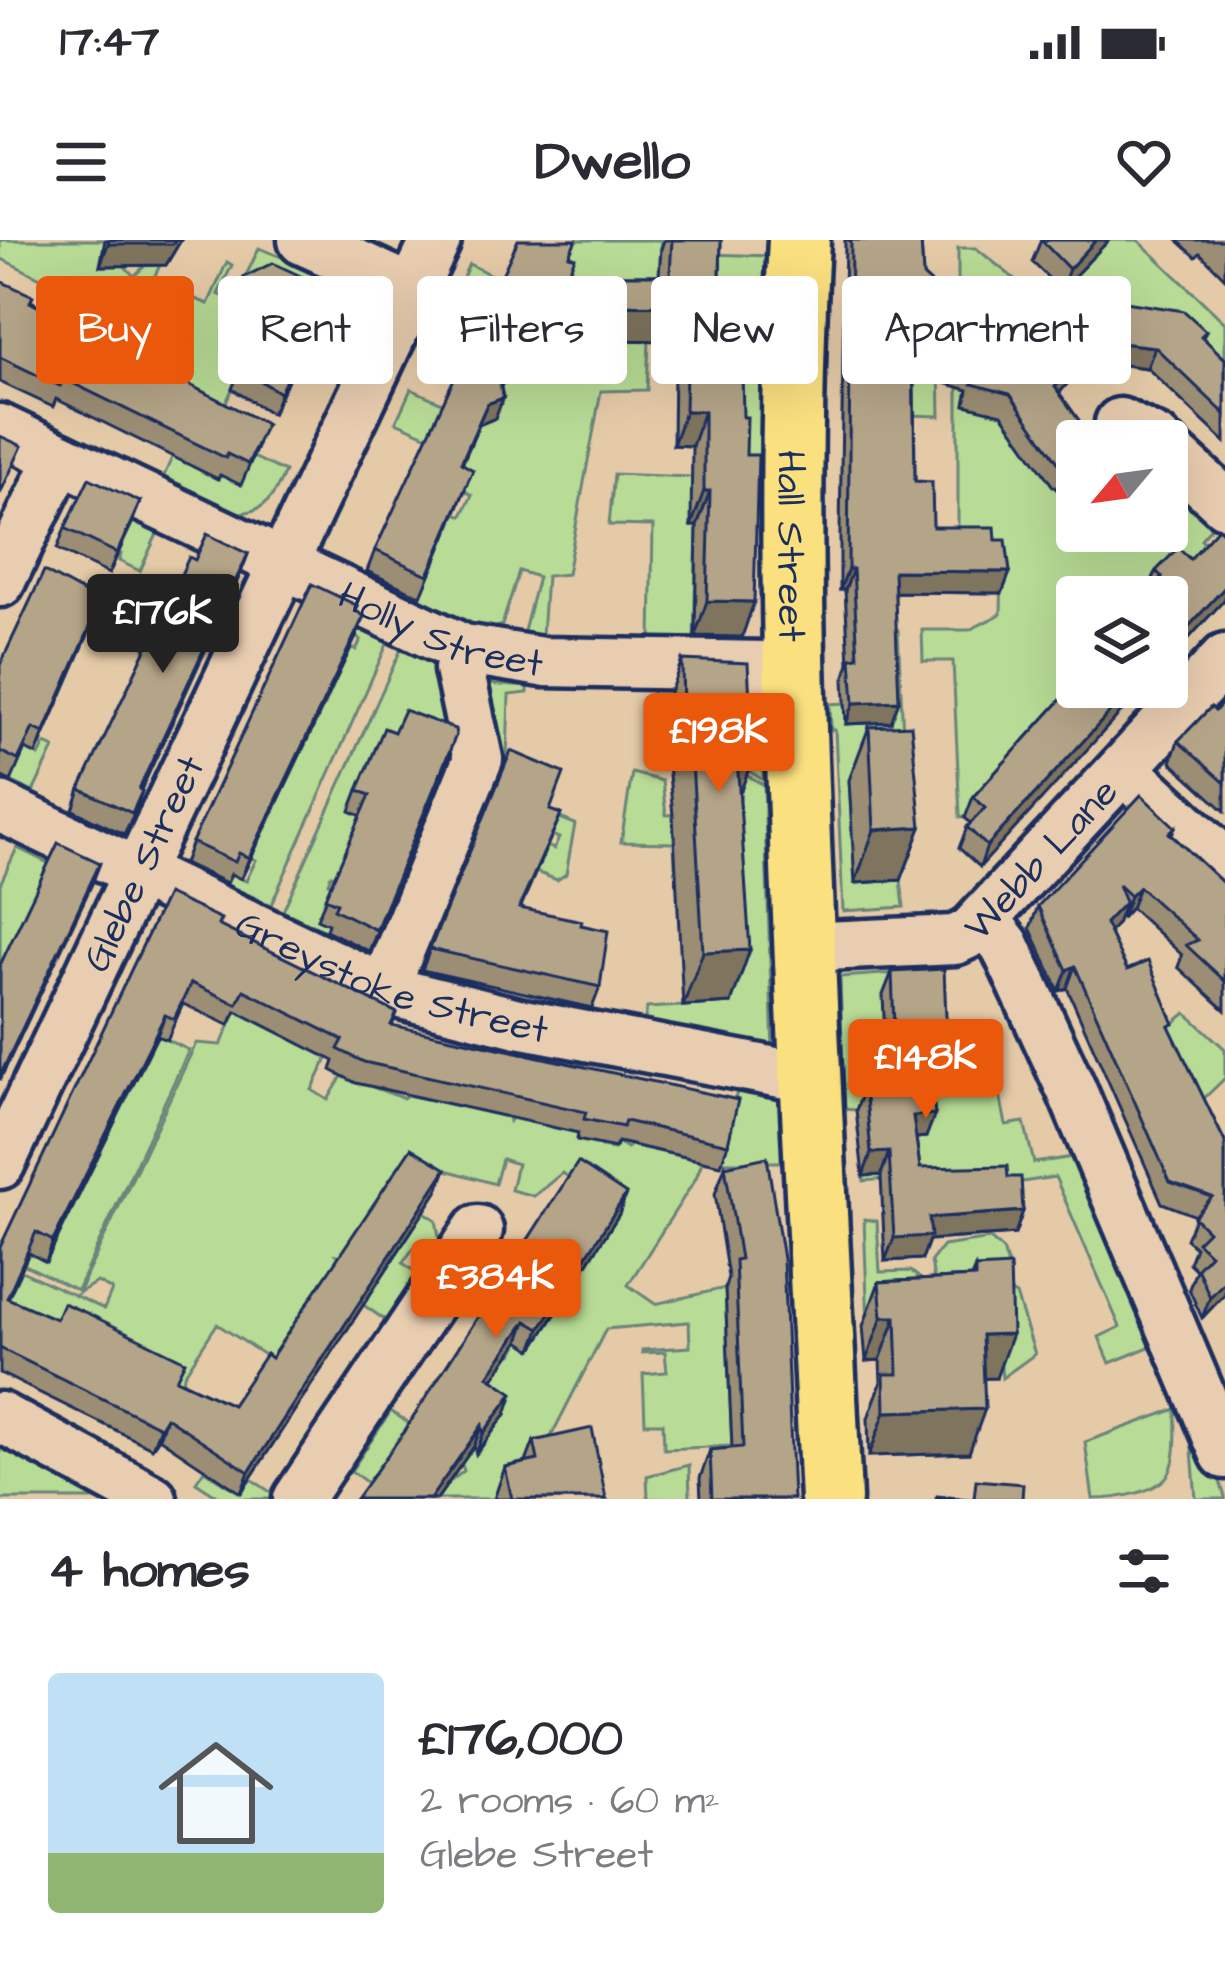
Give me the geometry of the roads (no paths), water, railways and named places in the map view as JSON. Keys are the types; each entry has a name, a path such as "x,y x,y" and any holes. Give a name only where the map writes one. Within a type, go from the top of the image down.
{"main road":[{"name":"Hall Street","path":"800,240 793,419 793,619 831,1499"}],"street":[{"path":"303,240 412,290"},
{"name":"Glebe Street","path":"0,1164 436,240"},
{"name":"Holly Street","path":"0,429 463,650 542,662 768,666"},
{"path":"0,582 60,458"},
{"path":"1188,470 1225,503"},
{"name":"Webb Lane","path":"804,947 955,940 985,920 1225,659"},
{"path":"392,968 478,759 459,669"},
{"path":"1124,770 1225,863"},
{"name":"Greystoke Street","path":"0,807 400,995 518,1023 786,1074 811,1074"},
{"path":"985,920 1005,945 1208,1361 1225,1454"},
{"path":"298,1499 478,1230"},
{"path":"0,1417 152,1499"}]}
